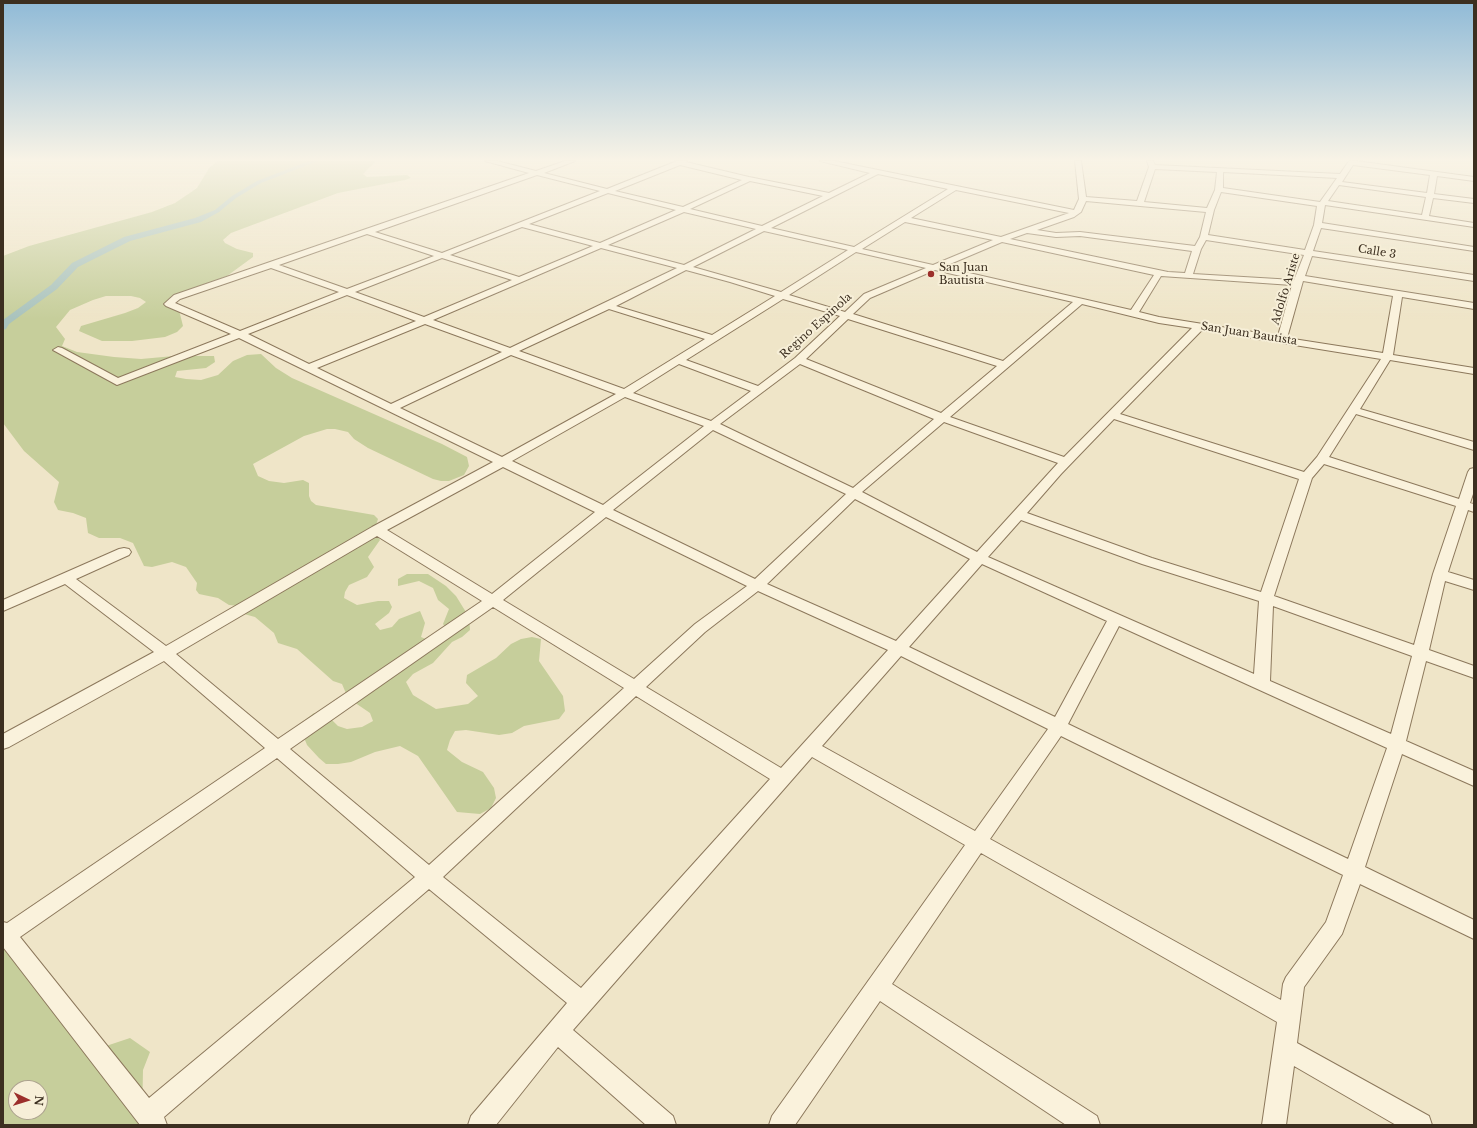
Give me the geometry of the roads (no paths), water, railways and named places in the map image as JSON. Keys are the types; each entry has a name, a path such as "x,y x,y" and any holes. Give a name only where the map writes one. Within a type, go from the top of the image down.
{"street":[{"path":"421,214 177,297 170,304 239,334 757,585 898,648 1474,930"},
{"path":"58,350 117,382 552,214"},
{"path":"308,368 426,320 674,214"},
{"name":"San Juan Bautista","path":"698,214 1159,320 1474,371"},
{"path":"391,408 608,306 792,214"},
{"path":"3,742 165,653 377,530 624,393 913,214"},
{"name":"Regino Espinola","path":"5,933 492,600 712,425 799,360 846,314 867,296 1000,240 1070,214"},
{"path":"1188,276 1197,249 1204,237 1209,214"},
{"name":"Adolfo Ariste","path":"1282,340 1298,281 1318,225 1319,214"},
{"path":"1393,214 1474,225"},
{"path":"1425,218 1426,214"},
{"path":"904,219 1159,273 1188,276 1298,281 1474,306"},
{"path":"523,225 602,244 782,294 1005,365"},
{"path":"1318,225 1474,249"},
{"path":"1027,231 1056,235 1080,234 1197,249"},
{"path":"368,232 520,280"},
{"name":"Calle 3","path":"1204,237 1474,278"},
{"path":"272,265 350,292 712,425 854,493 979,558 1474,779"},
{"path":"1133,314 1159,273"},
{"path":"1262,685 1266,598 1306,477 1322,459 1388,356 1398,294"},
{"path":"5,933 151,1120 428,877 700,628 757,585 854,493 1080,301"},
{"path":"608,306 713,338"},
{"path":"480,1125 582,1002 1018,514 1066,462 1200,326"},
{"path":"677,360 760,390"},
{"path":"799,360 942,418 1066,462"},
{"path":"1352,410 1474,446"},
{"path":"1112,415 1306,477"},
{"path":"1322,459 1469,506"},
{"path":"1274,1125 1286,1049 1294,984 1335,927 1397,744 1440,574 1469,506 1474,472"},
{"path":"1018,514 1147,561 1266,598 1474,672"},
{"path":"377,530 783,778"},
{"path":"3,606 124,552"},
{"path":"1440,574 1474,585"},
{"path":"66,578 165,653 428,877 582,1002"},
{"path":"781,1125 1058,727 1115,619"},
{"path":"810,748 1290,1017"},
{"path":"877,987 1088,1125"},
{"path":"557,1031 664,1125"},
{"path":"1286,1049 1420,1125"}],"waterway":[{"path":"3,327 6,322 54,287 75,265 127,239 198,220 211,214"}],"place":[{"name":"San Juan Bautista","path":"931,274"}]}
